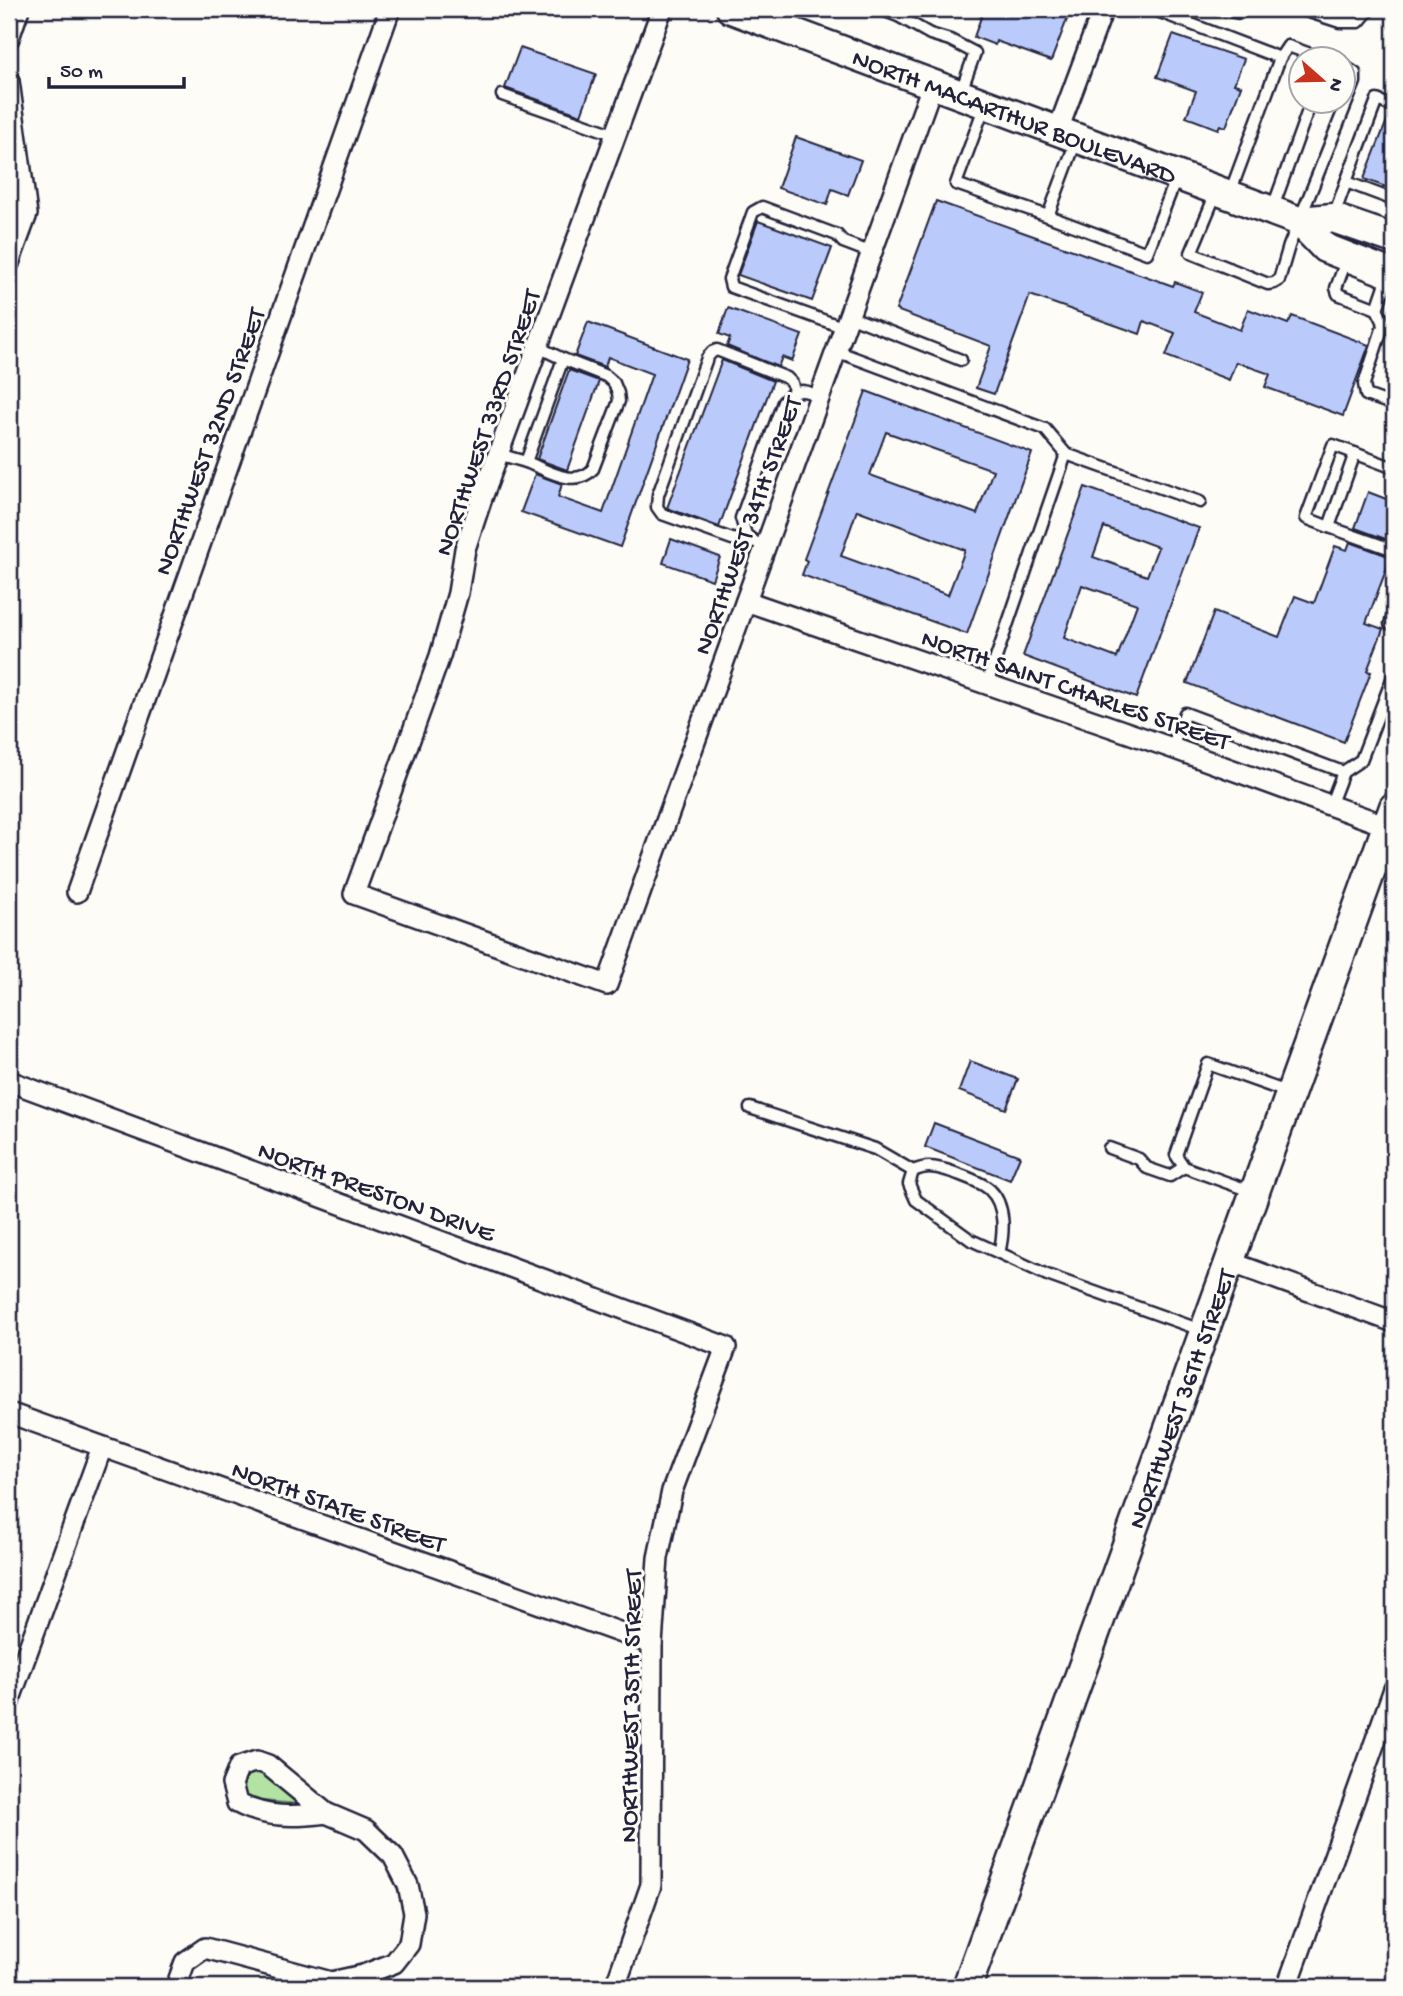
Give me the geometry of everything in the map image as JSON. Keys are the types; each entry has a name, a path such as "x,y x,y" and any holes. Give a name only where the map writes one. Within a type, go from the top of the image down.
{"main road":[{"name":"NORTH MACARTHUR BOULEVARD","path":"731,9 1299,221 1333,218 1394,239"},
{"name":"NORTH MACARTHUR BOULEVARD","path":"1299,221 1325,248 1392,274"},
{"name":"NORTHWEST 36TH STREET","path":"967,1987 1391,817"}],"street":[{"path":"9,38 19,9"},
{"name":"NORTHWEST 32ND STREET","path":"76,892 390,9"},
{"name":"NORTHWEST 33RD STREET","path":"607,985 354,894 440,656 458,593 466,549 498,454 662,9"},
{"path":"1067,134 1103,9"},
{"path":"9,81 27,215 9,262"},
{"name":"NORTHWEST 34TH STREET","path":"607,985 746,601 759,543 820,396 933,83"},
{"name":"NORTH SAINT CHARLES STREET","path":"746,601 1172,748 1330,806 1391,817"},
{"name":"NORTH PRESTON DRIVE","path":"9,1081 726,1347"},
{"path":"1230,1262 1394,1322"},
{"name":"NORTHWEST 35TH STREET","path":"615,1987 651,1885 652,1644 658,1558 672,1491 726,1347"},
{"name":"NORTH STATE STREET","path":"9,1413 652,1644"},
{"path":"9,1702 102,1447"},
{"path":"1287,1987 1394,1689"},
{"path":"176,1987 185,1962 205,1948 331,1982 363,1975 394,1963 410,1944 414,1913 408,1885 393,1856 366,1830 326,1813"}],"lane":[{"path":"880,9 899,12 930,34 950,40 975,53 973,99 956,184 1147,253 1177,175"},
{"path":"1152,9 1280,58"},
{"path":"1219,9 1239,13 1245,9"},
{"path":"1300,9 1340,22 1359,22 1370,9"},
{"path":"1288,47 1280,58 1223,192 1191,253 1268,284 1279,280 1341,116"},
{"path":"502,95 616,135"},
{"path":"1333,218 1377,100 1394,107"},
{"path":"1271,211 1306,116"},
{"path":"1048,216 1067,134"},
{"path":"1346,182 1394,200"},
{"path":"872,253 843,242 837,234 762,207 753,212 729,279 731,287 961,360"},
{"path":"1347,257 1336,288 1338,294 1377,309 1384,323 1364,384 1366,395 1394,405"},
{"path":"1377,309 1392,274"},
{"path":"498,454 570,479 587,476 593,469 619,401 614,383 606,376 538,347"},
{"path":"759,543 732,539 662,514 657,507 658,495 707,358 712,352 717,350 788,378 794,391"},
{"path":"836,351 1045,429 1066,454 1200,502"},
{"path":"526,462 562,359"},
{"path":"759,543 746,535 741,518 783,402 794,391 804,390 820,396"},
{"path":"1394,468 1333,445 1306,518 1394,550"},
{"path":"1329,527 1355,453"},
{"path":"987,684 1066,454"},
{"path":"1394,613 1390,624 1394,625"},
{"path":"1330,806 1343,772 1361,760 1390,696 1394,674"},
{"path":"1172,748 1185,713 1343,772"},
{"path":"1255,1193 1184,1167 1176,1155 1208,1063 1291,1093"},
{"path":"750,1108 875,1149 913,1171 928,1167 954,1172 990,1190 1001,1211 1003,1237 999,1252"},
{"path":"1109,1148 1139,1159 1147,1168 1170,1176 1184,1167"},
{"path":"913,1171 909,1184 916,1200 971,1240 1047,1275 1205,1331"}],"green space":[{"path":"254,1771 262,1772 300,1804 250,1800 242,1784"}],"building":[{"path":"984,9 1009,15 1011,9 1071,9 1051,61 996,41 995,45 974,37"},
{"path":"1173,35 1244,59 1234,84 1241,86 1226,127 1220,125 1218,129 1186,117 1196,91 1157,77"},
{"path":"520,48 596,74 581,115 505,88"},
{"path":"1390,113 1394,114 1394,190 1364,179"},
{"path":"796,137 861,160 848,195 832,189 827,205 778,188"},
{"path":"936,201 1173,286 1175,282 1202,292 1194,312 1240,330 1248,309 1288,324 1292,316 1369,345 1343,416 1265,387 1270,374 1236,362 1229,380 1166,356 1175,333 1144,321 1140,334 1030,295 994,394 976,388 991,346 896,310"},
{"path":"758,221 832,248 812,301 738,275"},
{"path":"728,308 802,335 792,361 782,357 778,367 727,346 730,338 719,334"},
{"path":"588,322 687,359 620,547 521,512 535,474 562,484 558,497 603,513 652,374 608,357 605,367 575,356"},
{"path":"722,360 773,381 719,527 667,508"},
{"path":"569,370 599,381 567,470 537,459"},
{"path":"866,391 1032,453 967,634 802,575 807,561 804,559","holes":["886,432 993,470 977,514 870,475","857,510 965,550 948,595 841,556"]},
{"path":"1085,487 1199,528 1136,698 1023,656","holes":["1104,527 1158,547 1147,576 1093,557","1082,585 1137,604 1117,658 1064,638"]},
{"path":"1368,492 1394,502 1394,542 1355,528"},
{"path":"671,539 720,557 712,580 663,563"},
{"path":"1350,542 1391,557 1366,623 1383,629 1367,671 1371,672 1344,742 1187,683 1214,612 1279,637 1295,596 1314,603 1335,546 1347,550"},
{"path":"970,1061 1018,1079 1006,1109 959,1091"},
{"path":"934,1123 1020,1156 1010,1180 925,1147"}]}
